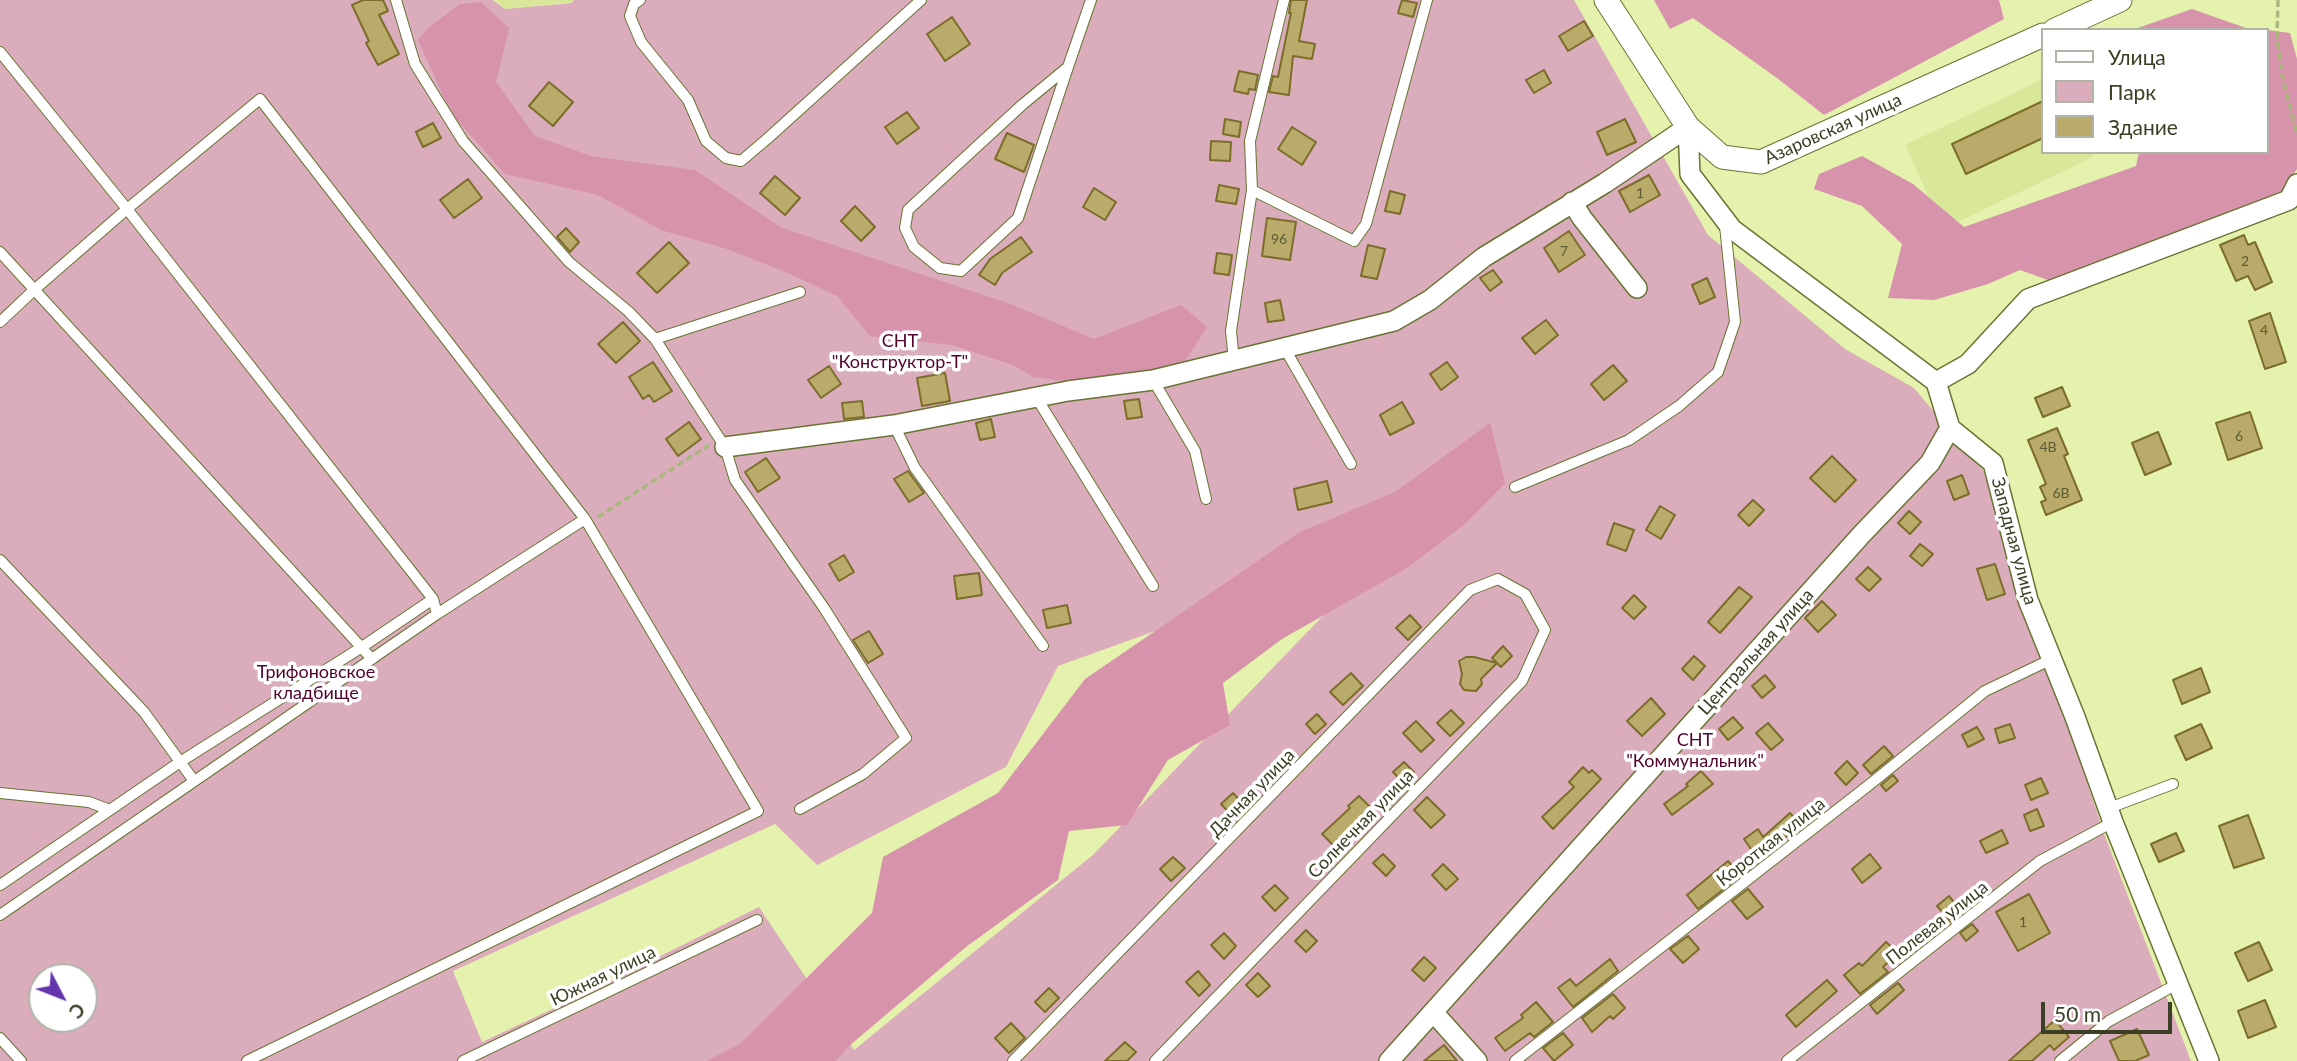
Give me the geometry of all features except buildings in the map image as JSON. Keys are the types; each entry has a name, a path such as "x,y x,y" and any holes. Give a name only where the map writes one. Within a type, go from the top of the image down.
{"street":[{"name":"Азаровская улица","path":"1606,0 1688,127 1721,157 1761,162 2042,35"},
{"path":"2059,28 2120,0"},
{"path":"722,443 894,425 1036,397 1153,380 1394,321 1430,300 1484,257 1605,183 1688,127"},
{"path":"1688,127 1690,174 1732,229 1936,382 1950,428"},
{"path":"1936,382 1968,364 2028,299 2294,201"},
{"path":"1572,202 1637,288"},
{"name":"Западная улица","path":"1950,428 1993,463 2028,600 2209,1061"},
{"name":"Центральная улица","path":"1389,1061 1853,544 1930,463 1950,428"},
{"path":"1434,1013 1475,1060"}],"lane":[{"path":"396,0 415,64 463,141 569,262 628,311 655,339 722,443 735,480 824,608 906,738 863,774 800,809"},
{"path":"640,0 634,4 630,16 642,42 688,100 706,141 726,158 741,161 921,0"},
{"path":"1068,67 1022,105 908,211 905,228 914,247 940,268 961,271 1018,218 1091,0"},
{"path":"1234,360 1231,331 1251,190 1250,141 1284,0"},
{"path":"1251,190 1354,241 1366,224 1427,0"},
{"path":"0,52 127,209 433,599 437,614"},
{"path":"0,323 127,209 260,99 586,521 758,811 247,1061"},
{"path":"1515,487 1629,440 1679,406 1718,372 1735,322 1724,218"},
{"path":"0,252 372,659"},
{"path":"655,339 800,292"},
{"path":"1286,349 1351,464"},
{"path":"1153,380 1195,451 1206,499"},
{"path":"1036,397 1153,586"},
{"path":"894,425 915,468 1042,646"},
{"path":"0,915 437,614 586,521"},
{"path":"0,560 144,712 194,781"},
{"name":"Дачная улица","path":"1013,1061 1470,590 1498,579 1525,594"},
{"name":"Солнечная улица","path":"1155,1061 1522,681 1545,630 1525,594"},
{"path":"0,885 180,762 433,599"},
{"name":"Короткая улица","path":"1515,1061 1870,785 1984,691 2052,659"},
{"name":"Полевая улица","path":"1787,1061 2040,862 2111,815 2172,784"},
{"path":"0,793 89,802 110,810"},
{"name":"Южная улица","path":"463,1061 757,920"},
{"path":"2060,1061 2109,1021 2180,983"},
{"path":"0,1038 21,1061"}],"path":[{"path":"2278,0 2277,38 2282,75 2297,135"},
{"path":"586,521 722,443"}],"shaded area":[{"path":"496,0 574,0 505,9"},
{"path":"1654,0 1999,0 2004,19 1824,115 1693,18 1670,29"},
{"path":"481,2 509,28 496,82 535,136 591,156 695,170 780,227 1008,303 1094,339 1181,305 1207,327 1178,372 1095,385 1033,377 1013,365 952,345 870,336 837,296 790,274 727,249 661,230 598,195 505,174 451,113 418,40 428,28 460,4"},
{"path":"2192,9 2246,28 2138,28"},
{"path":"2269,30 2290,33 2297,59 2297,169 2277,197 2051,281 2020,270 1988,284 1934,300 1888,298 1902,244 1862,206 1814,189 1819,174 1862,156 1913,184 1964,227 2136,166 2139,154 2269,154"},
{"path":"2042,74 2042,154 2095,154 1943,229 1905,145 2037,82"},
{"path":"1490,423 1505,483 1465,524 1407,568 1282,639 1223,683 1230,725 1168,760 1127,825 1069,831 1058,880 966,947 849,1046 836,1061 707,1061 741,1043 872,913 883,857 998,793 1085,679 1300,532 1395,492"}],"green space":[{"path":"0,0 493,0 505,9 571,3 574,0 1574,0 1708,235 1845,349 1914,388 1983,470 2105,836 2191,1061 0,1061","holes":["1389,547 1094,854 854,1050 759,907 482,1042 453,971 775,824 817,865 1006,767 1058,666"]}],"park label":[{"name":"СНТ \"Конструктор-Т\"","path":"900,351"},
{"name":"Трифоновское кладбище","path":"316,682"},
{"name":"СНТ \"Коммунальник\"","path":"1695,750"}]}
